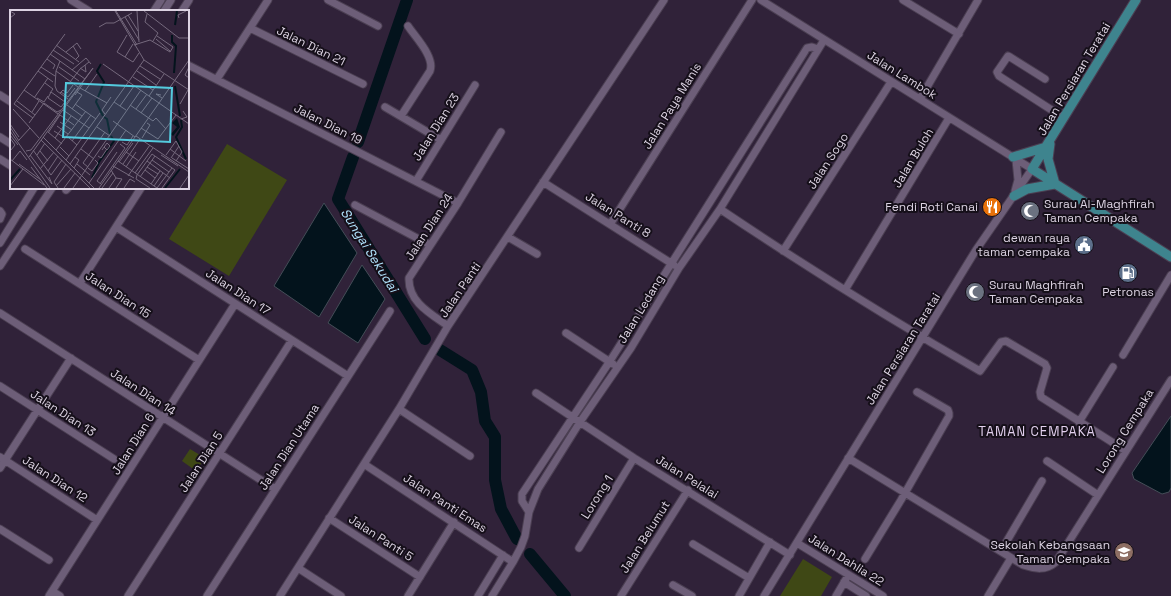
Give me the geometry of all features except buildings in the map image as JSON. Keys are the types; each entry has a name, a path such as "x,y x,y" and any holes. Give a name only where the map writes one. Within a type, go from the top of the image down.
{"main road":[{"name":"Jalan Persiaran Teratai","path":"1032,169 1136,0"},
{"path":"1014,159 1048,144 1048,159 1055,184"},
{"path":"1032,169 1171,257"},
{"path":"1014,196 1027,189 1055,184"}],"street":[{"path":"71,0 88,10"},
{"path":"155,10 161,0"},
{"path":"165,10 172,0"},
{"path":"183,10 189,0"},
{"path":"217,79 268,0"},
{"path":"328,0 338,2 378,26"},
{"name":"Jalan Panti","path":"280,596 399,410 448,326 664,0"},
{"name":"Jalan Paya Manis","path":"611,223 752,0"},
{"name":"Jalan Lambok","path":"761,0 1032,169"},
{"path":"903,0 959,34"},
{"path":"920,99 978,0"},
{"path":"400,116 430,71 431,66 430,58 408,26"},
{"name":"Jalan Dian 21","path":"250,28 363,84"},
{"name":"Jalan Ledang","path":"492,596 513,562 524,536 529,512 538,489 580,422 618,368 679,268 720,209 824,40"},
{"path":"529,512 522,501 522,494 610,362 807,48 812,46 818,50"},
{"path":"1045,79 1008,56 996,72 999,76 1064,118"},
{"name":"Jalan Dian 19","path":"189,65 458,203"},
{"name":"Jalan Sogo","path":"783,251 891,82"},
{"name":"Jalan Dian 23","path":"416,181 475,85"},
{"path":"0,95 10,101"},
{"path":"384,107 441,140"},
{"name":"Jalan Buloh","path":"845,290 949,118"},
{"name":"Jalan Dian 24","path":"448,326 421,307 409,284 409,278 458,203 501,132"},
{"path":"0,137 10,142"},
{"path":"0,159 10,165"},
{"path":"1014,159 1018,180 1014,196"},
{"name":"Jalan Persiaran Taratai","path":"764,596 976,250 1032,169"},
{"name":"Jalan Panti 8","path":"543,182 611,223 679,268"},
{"path":"0,244 33,189"},
{"path":"0,266 51,189"},
{"path":"80,283 140,189"},
{"path":"355,205 430,245"},
{"path":"720,209 845,290 980,371 1001,342 1006,341 1045,364 1047,368 1040,392 1041,397 1126,452"},
{"name":"Jalan Dian 17","path":"116,227 348,376"},
{"path":"508,237 537,254"},
{"name":"Jalan Dian 15","path":"25,249 199,360"},
{"path":"1123,355 1171,275"},
{"name":"Jalan Dian 6","path":"51,594 235,304"},
{"name":"Jalan Dian Utama","path":"207,596 390,311"},
{"name":"Jalan Dian 14","path":"0,313 275,489"},
{"path":"566,333 618,368"},
{"name":"Jalan Dian 5","path":"128,596 292,340"},
{"path":"0,468 3,459 71,358"},
{"path":"1079,422 1114,367"},
{"name":"Lorong Cempaka","path":"848,458 1023,565 1035,569 1043,569 1056,562 1171,380"},
{"name":"Jalan Dian 13","path":"0,386 114,459"},
{"path":"865,559 949,416 948,410 917,392"},
{"name":"Jalan Pelalai","path":"536,393 634,458 790,554"},
{"path":"399,410 470,456"},
{"name":"Lorong 1","path":"578,548 634,458"},
{"name":"Jalan Dian 12","path":"3,459 97,520"},
{"path":"1047,461 1098,495"},
{"name":"Jalan Panti Emas","path":"364,464 513,562"},
{"path":"1001,551 1042,481"},
{"name":"Jalan Belumut","path":"621,596 688,490"},
{"name":"Jalan Panti 5","path":"330,518 420,577"},
{"path":"408,596 454,522"},
{"path":"0,529 49,560"},
{"path":"738,596 770,542"},
{"name":"Jalan Dahlia 22","path":"797,543 883,596"},
{"path":"693,544 749,578"},
{"path":"478,596 503,555"},
{"path":"988,596 1011,558"},
{"path":"298,568 342,596"},
{"path":"836,596 849,575"},
{"path":"844,582 866,596"},
{"path":"673,585 692,596"},
{"path":"51,594 60,596"}],"green space":[{"path":"227,144 287,180 229,276 169,239"},
{"path":"190,449 205,458 196,471 182,461"},
{"path":"803,559 832,577 821,596 780,596"}],"water":[{"path":"324,203 357,253 319,317 274,286"},
{"path":"362,265 385,299 358,343 328,323"},
{"path":"1171,416 1171,488 1169,492 1162,494 1134,479 1132,473"}],"waterway":[{"name":"Sungai Sekudai","path":"358,142 407,0"},
{"name":"Sungai Sekudai","path":"353,157 338,199 425,339"},
{"name":"Sungai Sekudai","path":"440,350 472,370 481,392 485,421 495,437 495,480 501,509 517,539"},
{"name":"Sungai Sekudai","path":"530,554 565,596"}],"place":[{"name":"Fendi Roti Canai","path":"992,207"},
{"name":"Surau Al-Maghfirah Taman Cempaka","path":"1030,211"},
{"name":"dewan raya taman cempaka","path":"1084,245"},
{"name":"Petronas","path":"1128,273"},
{"name":"Surau Maghfirah Taman Cempaka","path":"975,292"},
{"name":"Sekolah Kebangsaan Taman Cempaka","path":"1124,552"}],"district":[{"name":"TAMAN CEMPAKA","path":"1037,431"}]}
